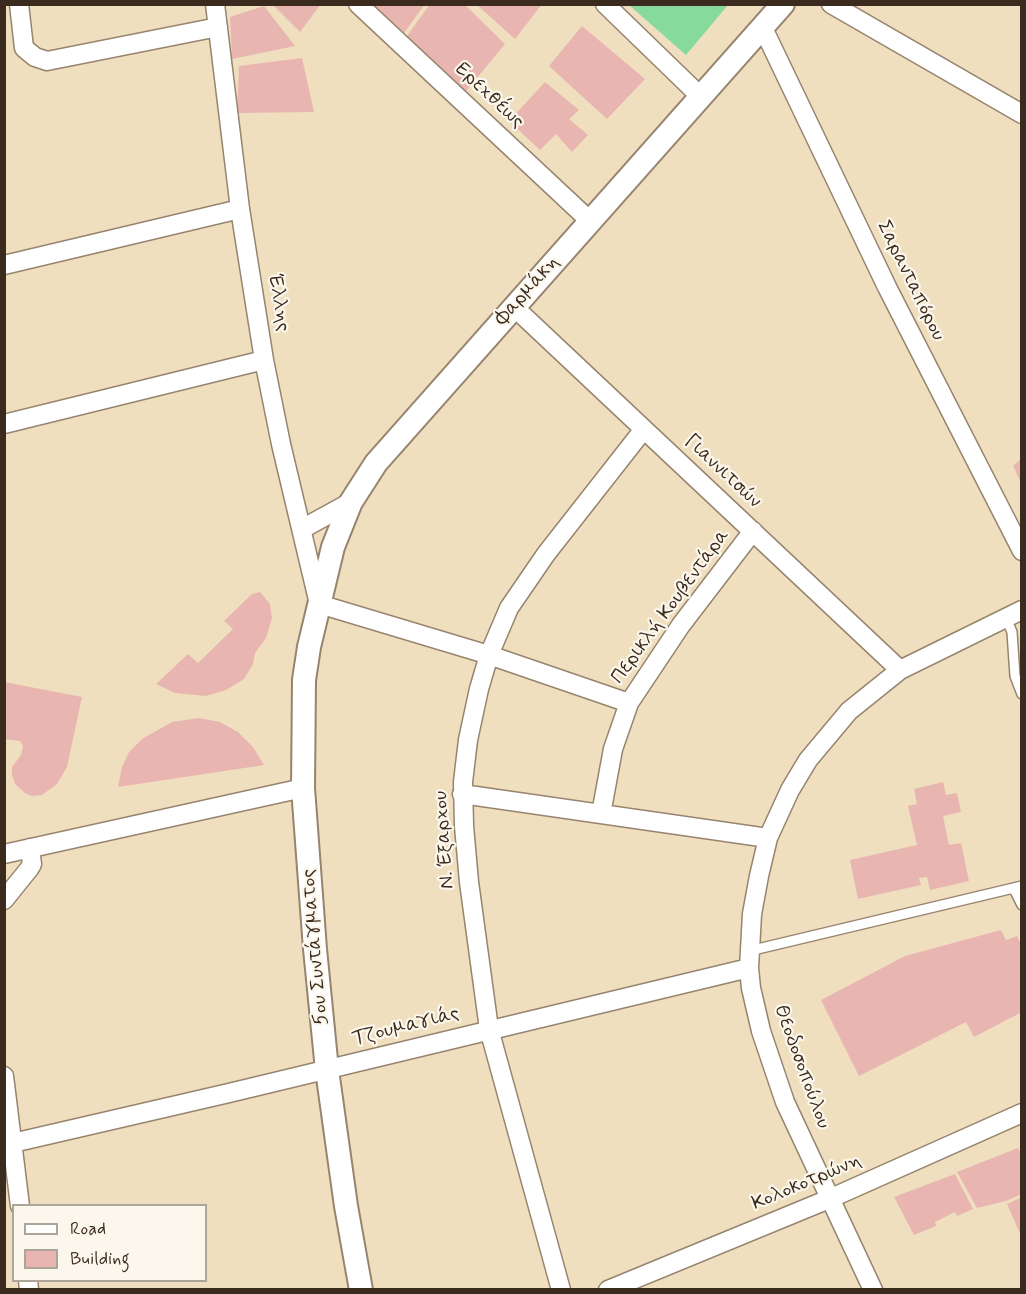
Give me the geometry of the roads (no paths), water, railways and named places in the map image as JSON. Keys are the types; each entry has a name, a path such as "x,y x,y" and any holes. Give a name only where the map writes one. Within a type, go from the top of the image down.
{"street":[{"path":"19,4 24,48 35,57 47,61 218,27"},
{"name":"Έλλης","path":"215,4 240,209 264,360 281,444 319,604"},
{"name":"Ερεχθέως","path":"358,4 590,221"},
{"path":"605,4 701,97"},
{"name":"Φαρμάκη","path":"319,604 331,555 351,502 362,481 385,452 783,4"},
{"path":"831,4 1022,114"},
{"name":"Σαρανταπόρου","path":"763,28 887,287 1022,551"},
{"path":"4,265 240,209"},
{"name":"Γιαννιτσών","path":"514,307 900,670"},
{"path":"4,424 264,360"},
{"name":"Ν. Έξαρχου","path":"561,1290 489,1029 469,882 462,794 469,732 479,689 489,655 509,608 546,554 644,429"},
{"path":"302,529 351,502"},
{"name":"Περικλή Κουβεντάρα","path":"601,814 613,749 629,704 676,632 753,531"},
{"path":"319,604 489,655 629,704"},
{"name":"5ου Συντάγματος","path":"319,604 304,680 303,788 327,1070 346,1206 361,1290"},
{"name":"Θεοδοσοπούλου","path":"873,1290 785,1102 761,1031 751,988 749,959 752,914 768,838 790,790 808,760 829,734 865,697 900,670 1014,614"},
{"path":"4,854 303,788"},
{"path":"462,794 768,838"},
{"path":"4,900 32,864 30,848"},
{"name":"Τζουμαγιάς","path":"9,1144 327,1070 749,959"},
{"path":"4,1076 9,1144 20,1204"},
{"name":"Κολοκοτρώνη","path":"610,1289 829,1199 1022,1113"}],"lane":[{"path":"1014,614 1012,632 1015,676 1022,694"},
{"path":"749,959 1018,888 1022,905"}]}
